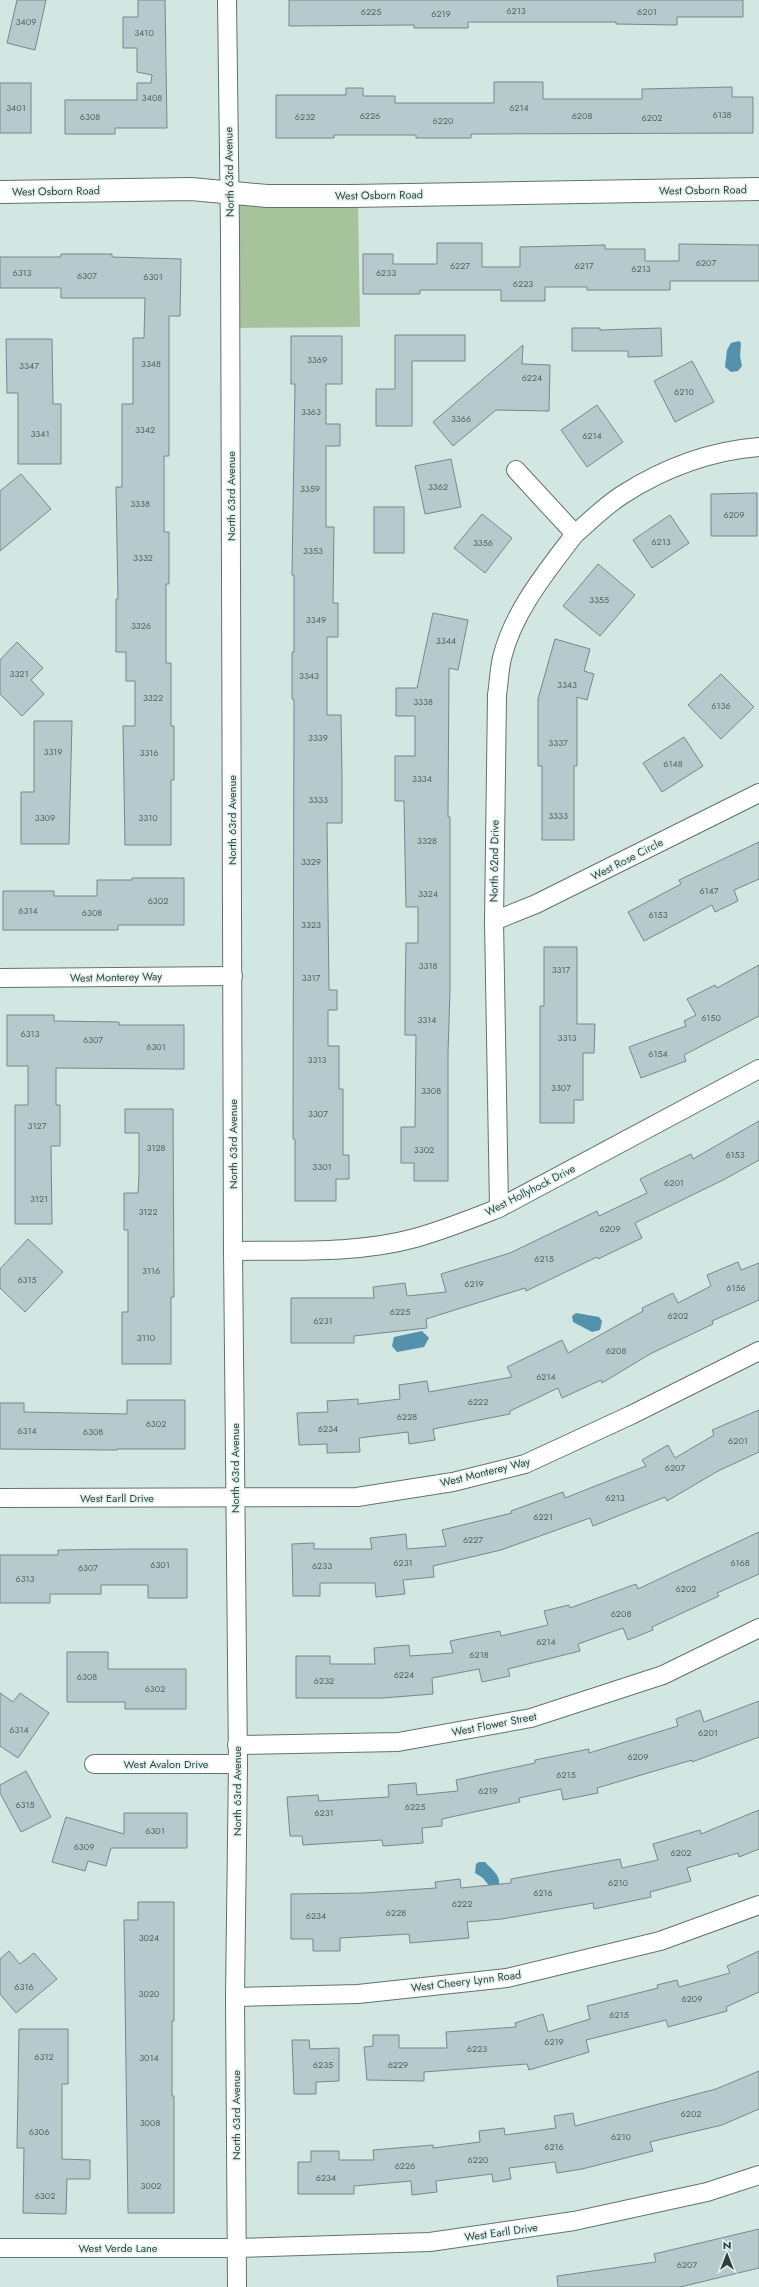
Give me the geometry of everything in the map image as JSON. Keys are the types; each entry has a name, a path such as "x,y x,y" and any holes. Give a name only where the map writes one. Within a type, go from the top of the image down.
{"street":[{"name":"North 63rd Avenue","path":"227,0 233,976 233,1251 238,1764 235,1996 237,2287"},
{"name":"West Osborn Road","path":"0,192 191,189 267,196 351,196 759,189"},
{"name":"North 62nd Drive","path":"499,1208 494,921 496,722 502,659 512,630 532,592 575,534 621,495 675,466 704,455 759,447"},
{"path":"516,470 575,534"},
{"name":"West Rose Circle","path":"494,921 536,904 759,793"},
{"name":"West Monterey Way","path":"0,978 233,976"},
{"name":"West Hollyhock Drive","path":"233,1251 318,1250 364,1247 415,1238 499,1208 759,1069"},
{"name":"West Monterey Way","path":"235,1497 357,1497 452,1482 525,1464 631,1415 759,1351"},
{"name":"West Earll Drive","path":"0,1498 235,1497"},
{"name":"West Flower Street","path":"237,1745 398,1742 531,1718 663,1675 759,1628"},
{"name":"West Avalon Drive","path":"94,1764 238,1764"},
{"name":"West Cheery Lynn Road","path":"235,1996 358,1994 507,1978 660,1941 759,1905"},
{"name":"West Earll Drive","path":"237,2248 430,2242 485,2235 574,2221 642,2207 707,2192 759,2175"},
{"name":"West Verde Lane","path":"0,2248 237,2248"}],"green space":[{"path":"232,198 358,200 360,327 233,328"}],"water":[{"path":"739,341 741,343 740,356 742,366 738,371 731,372 725,367 727,350 731,343"},
{"path":"576,1313 599,1317 602,1321 600,1330 592,1332 573,1322 572,1316"},
{"path":"422,1331 429,1338 424,1347 397,1352 392,1346 394,1337"},
{"path":"479,1862 485,1862 495,1873 499,1879 499,1886 490,1887 483,1878 475,1873 476,1864"}],"building":[{"path":"17,0 46,0 35,50 7,43"},
{"path":"138,0 165,0 167,128 115,128 115,134 65,134 65,100 137,100 137,83 151,83 152,75 137,72 137,48 123,48 123,17 138,17"},
{"path":"289,0 743,0 743,17 677,17 677,25 616,24 616,22 468,22 468,28 414,28 414,25 289,26"},
{"path":"494,82 543,82 543,99 642,99 642,89 732,87 732,97 753,97 753,133 471,134 471,138 416,138 416,135 334,135 334,138 276,138 276,95 346,95 346,88 363,88 363,96 395,96 395,103 494,103"},
{"path":"0,83 31,83 31,133 0,133"},
{"path":"437,243 482,243 482,267 520,267 520,247 605,245 605,249 645,249 645,261 679,261 679,244 759,245 759,281 670,281 670,290 587,290 587,287 545,287 545,301 501,301 501,290 420,290 420,294 363,294 363,254 393,254 393,264 437,264"},
{"path":"61,254 112,254 112,257 181,259 180,316 169,316 169,456 164,456 164,532 169,532 169,584 166,584 166,663 171,663 171,726 174,726 174,780 171,780 171,845 125,845 123,726 135,726 135,681 126,681 126,652 116,652 116,599 118,599 116,487 122,487 122,404 133,404 133,338 144,338 145,298 61,298 61,288 0,288 0,257 61,257"},
{"path":"572,328 600,328 600,330 661,328 662,356 628,357 628,351 572,351"},
{"path":"395,335 465,335 465,361 412,361 412,426 376,426 376,389 395,389"},
{"path":"291,336 342,336 342,384 326,384 326,424 340,424 340,446 326,446 326,527 334,527 333,603 338,603 338,637 327,637 327,715 341,715 342,776 342,823 327,823 329,990 337,990 337,1010 328,1010 328,1046 339,1046 339,1089 343,1089 343,1155 349,1155 349,1179 336,1179 336,1201 295,1201 295,1139 293,1139 294,699 292,699 292,652 294,652 294,575 292,575 295,384 291,384"},
{"path":"6,339 52,339 53,404 61,404 61,464 18,464 18,393 7,393"},
{"path":"523,345 522,364 550,365 549,411 496,410 453,446 433,422"},
{"path":"692,361 714,402 675,422 654,381"},
{"path":"597,405 623,442 587,467 561,430"},
{"path":"451,459 461,507 425,514 415,466"},
{"path":"21,474 51,509 0,551 0,491"},
{"path":"757,493 757,536 711,536 711,494"},
{"path":"374,507 404,507 404,553 374,553"},
{"path":"482,514 512,538 485,573 454,548"},
{"path":"670,515 689,543 652,568 633,540"},
{"path":"598,564 635,595 600,636 563,606"},
{"path":"433,613 468,620 458,670 449,668 448,817 450,817 450,990 448,1053 448,1181 414,1181 414,1163 401,1163 401,1127 415,1127 416,1035 405,1035 405,1005 406,943 418,943 418,907 406,907 404,801 395,801 395,756 415,756 415,716 396,716 396,688 417,688"},
{"path":"555,639 590,649 584,671 594,674 587,700 577,697 577,766 574,766 574,840 542,840 542,766 538,766 538,699"},
{"path":"17,642 43,668 31,680 44,694 22,716 0,694 0,660"},
{"path":"721,674 754,707 721,739 688,705"},
{"path":"34,721 72,721 69,844 21,844 21,792 34,792"},
{"path":"684,737 703,766 662,792 643,763"},
{"path":"759,842 759,879 734,890 738,901 715,912 712,905 644,941 628,912 681,884 679,880"},
{"path":"132,878 184,878 184,925 118,925 118,930 3,930 3,891 54,891 54,896 97,896 97,880 132,880"},
{"path":"544,947 577,947 577,1024 595,1024 594,1053 583,1053 583,1100 574,1100 574,1123 540,1123 540,1006 544,1006"},
{"path":"759,965 759,1016 684,1055 686,1061 641,1078 629,1047 686,1026 684,1021 696,1015 687,999 715,985 717,988"},
{"path":"7,1015 54,1015 54,1021 119,1022 119,1025 184,1025 184,1069 56,1068 56,1105 60,1105 60,1146 51,1146 52,1224 15,1224 15,1105 28,1105 28,1066 7,1066"},
{"path":"125,1109 173,1109 174,1297 171,1297 171,1364 122,1364 122,1312 128,1312 128,1230 124,1230 124,1193 138,1193 139,1175 139,1133 125,1133"},
{"path":"759,1121 759,1160 725,1179 635,1223 642,1238 598,1259 597,1257 526,1291 525,1288 426,1319 427,1328 354,1336 354,1343 291,1343 291,1298 374,1298 373,1287 405,1283 407,1296 446,1292 441,1274 510,1253 597,1211 599,1216 647,1193 640,1179 691,1154 693,1159"},
{"path":"28,1239 63,1272 25,1312 0,1288 0,1269"},
{"path":"738,1262 741,1270 759,1263 759,1300 712,1321 713,1324 650,1354 602,1383 601,1380 562,1398 558,1388 510,1411 510,1414 433,1429 435,1440 409,1444 408,1432 359,1438 360,1452 327,1453 327,1444 299,1445 297,1413 328,1412 327,1401 358,1399 358,1404 400,1399 399,1385 427,1381 429,1392 512,1377 507,1367 562,1340 568,1353 643,1311 642,1308 673,1293 678,1303 711,1286 707,1275"},
{"path":"127,1400 185,1400 185,1449 0,1449 0,1403 24,1403 24,1412 127,1414"},
{"path":"759,1410 759,1452 718,1471 667,1501 665,1497 593,1526 590,1518 501,1550 433,1566 434,1577 403,1580 405,1594 376,1597 375,1583 320,1583 320,1596 293,1596 292,1544 314,1543 314,1549 372,1549 370,1538 406,1534 407,1549 446,1546 442,1530 512,1513 511,1511 563,1492 565,1498 646,1466 642,1460 668,1445 675,1458 714,1435 712,1430"},
{"path":"759,1532 759,1574 717,1593 719,1596 652,1627 653,1630 628,1640 623,1628 578,1644 580,1651 508,1669 510,1676 482,1682 479,1669 432,1678 433,1694 383,1698 296,1698 296,1656 330,1656 330,1664 375,1664 374,1648 409,1645 410,1656 453,1653 450,1641 500,1631 501,1636 548,1625 544,1611 569,1605 570,1608 636,1584 638,1589"},
{"path":"187,1549 187,1598 148,1598 148,1585 101,1585 101,1594 50,1594 50,1603 0,1603 0,1555 58,1555 58,1550"},
{"path":"67,1652 108,1652 108,1669 186,1669 186,1709 125,1709 125,1702 67,1702"},
{"path":"0,1693 13,1702 20,1693 49,1713 18,1758 0,1746"},
{"path":"759,1701 759,1737 692,1762 692,1760 597,1788 598,1793 563,1800 561,1789 519,1798 520,1802 442,1819 442,1826 422,1828 423,1843 383,1846 382,1840 303,1845 302,1836 290,1836 287,1797 318,1795 319,1801 389,1797 388,1785 416,1783 417,1795 458,1791 456,1780 535,1763 535,1760 589,1749 589,1753 678,1726 676,1719 700,1710 704,1722"},
{"path":"26,1771 51,1817 21,1832 0,1793 0,1785"},
{"path":"759,1810 759,1849 739,1857 738,1853 687,1868 691,1881 650,1892 651,1897 594,1909 593,1903 502,1919 467,1922 469,1938 410,1943 409,1934 340,1938 340,1951 313,1951 313,1939 291,1939 291,1894 364,1893 436,1888 435,1882 460,1879 461,1888 511,1883 511,1879 620,1859 622,1868 658,1860 653,1844 700,1830 701,1834"},
{"path":"124,1813 187,1813 187,1848 111,1848 106,1866 88,1861 85,1871 52,1862 66,1817 124,1834"},
{"path":"138,1902 174,1902 174,2021 172,2021 172,2096 174,2096 174,2213 128,2213 124,1920 138,1920"},
{"path":"9,1951 20,1964 34,1953 57,1979 16,2013 0,1994 0,1959"},
{"path":"759,1951 759,1992 726,2007 727,2011 668,2027 666,2020 586,2040 589,2052 529,2070 527,2064 424,2072 424,2081 367,2080 364,2047 373,2046 373,2035 399,2035 399,2048 447,2048 446,2032 516,2027 515,2023 543,2014 548,2032 590,2019 587,2006 658,1988 657,1985 677,1980 679,1987 730,1973 727,1966"},
{"path":"19,2029 68,2029 68,2084 62,2084 62,2159 90,2160 90,2179 67,2179 66,2214 23,2213 24,2148 17,2148"},
{"path":"292,2040 309,2040 310,2049 339,2048 339,2081 316,2082 316,2094 294,2094"},
{"path":"759,2071 759,2109 722,2125 650,2142 653,2151 582,2169 557,2173 555,2162 509,2168 511,2179 493,2182 492,2174 436,2181 437,2192 412,2195 411,2181 354,2186 354,2194 298,2194 298,2162 311,2162 311,2151 339,2151 339,2160 374,2160 373,2150 433,2145 433,2148 480,2142 479,2131 504,2128 505,2135 556,2128 554,2116 573,2113 575,2126 716,2089"},
{"path":"759,2229 759,2268 680,2287 558,2287 557,2276 656,2262 654,2254"}]}
